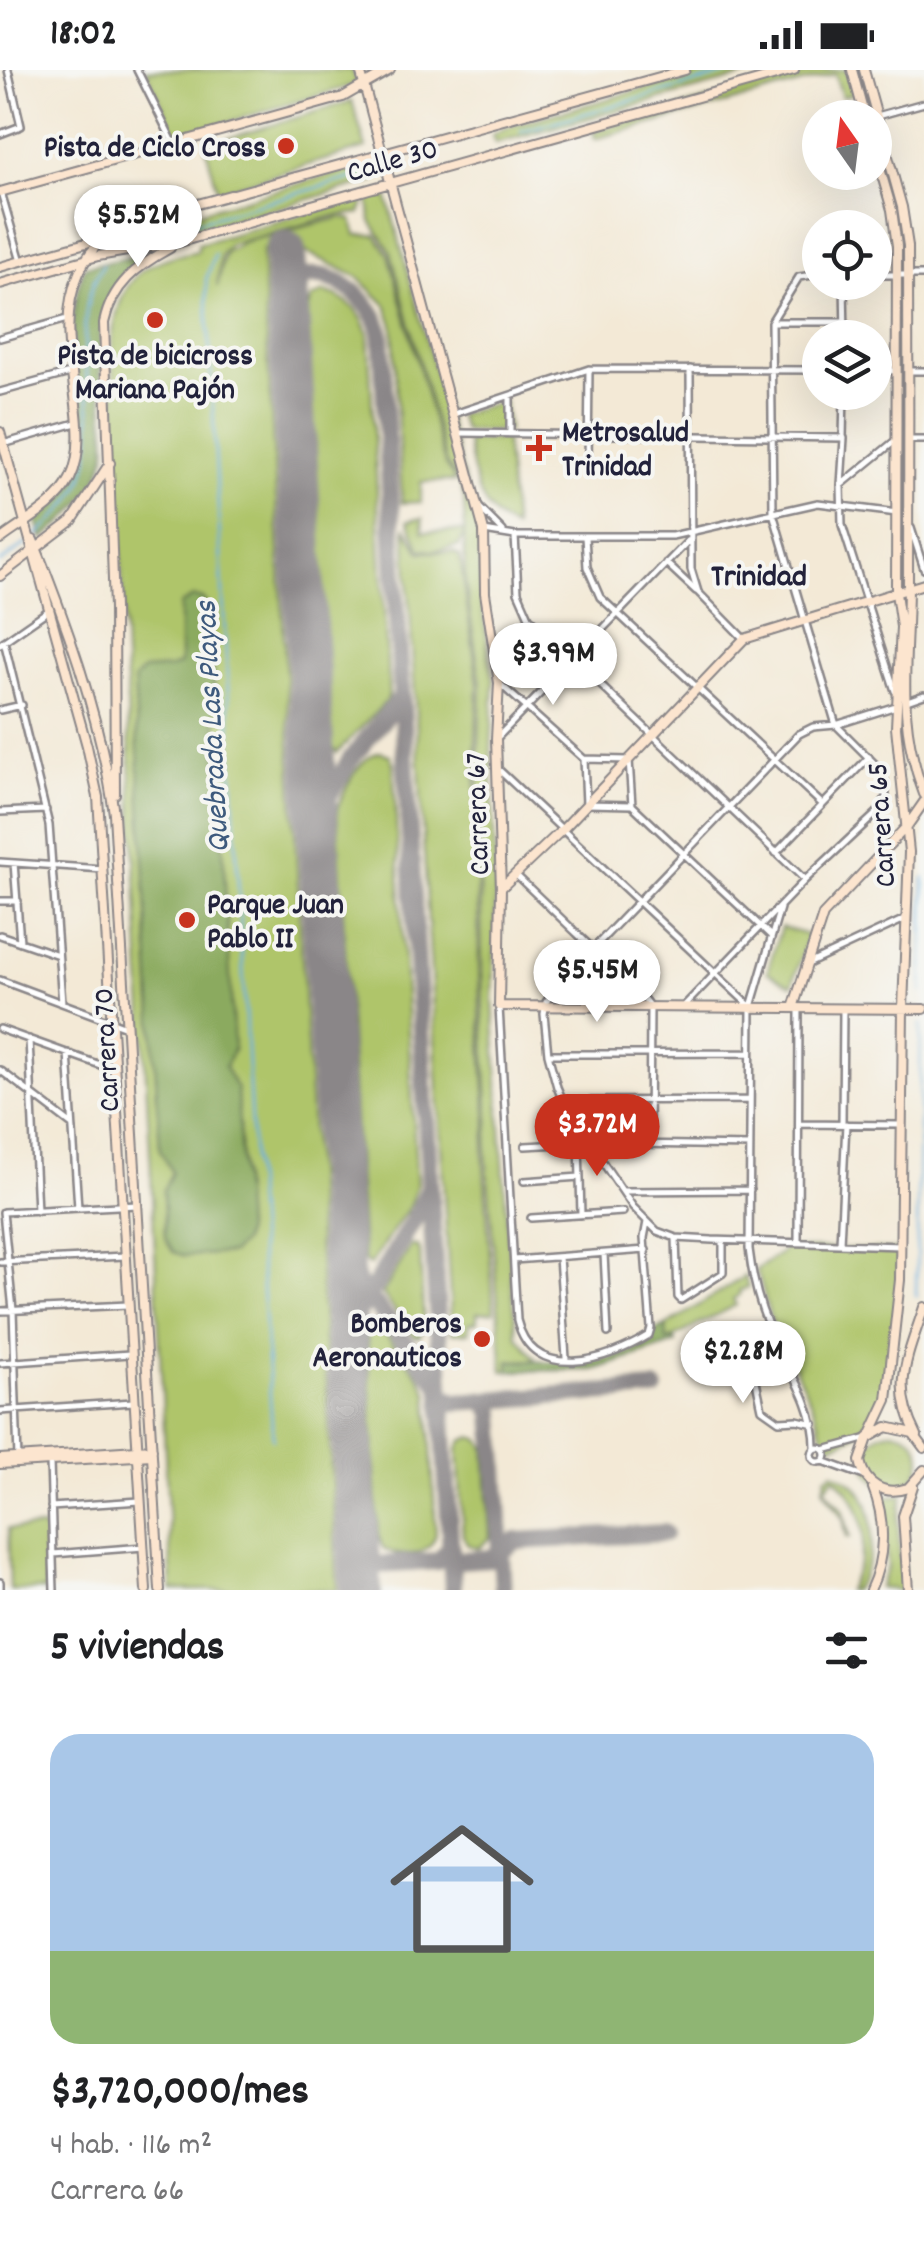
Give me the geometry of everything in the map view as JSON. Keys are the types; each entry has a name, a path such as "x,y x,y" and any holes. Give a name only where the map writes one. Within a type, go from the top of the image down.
{"main road":[{"name":"Carrera 67","path":"360,70 484,531 485,593 499,683 499,1006"},
{"path":"1,192 343,96 390,70"},
{"name":"Calle 30","path":"0,267 80,244 128,224 685,70"},
{"name":"Calle 30","path":"0,284 86,260 180,242 794,70"},
{"path":"852,70 861,100"},
{"name":"Carrera 65","path":"864,70 872,100"},
{"name":"Carrera 65","path":"868,1480 860,1452 887,1400 901,1246 903,1008 908,918 908,824 897,749 908,589 908,440 903,371 905,218 892,171"},
{"name":"Carrera 65","path":"886,190 903,275"},
{"path":"0,540 56,498 72,474 78,446 67,319 72,292 86,260 105,240 188,207"},
{"path":"114,814 116,745 104,330 108,306 119,286 132,272 180,242"},
{"name":"Carrera 65","path":"903,371 897,439 896,593 901,626 896,693 924,798"},
{"name":"Carrera 70","path":"0,432 91,761 103,869 146,1590"},
{"path":"0,576 32,544 72,521 110,462"},
{"path":"16,528 18,497"},
{"name":"Carrera 70","path":"32,544 65,623 103,758 114,814 160,1590"},
{"path":"501,888 564,828 744,639 924,584"},
{"path":"796,1008 823,914 908,824 924,798"},
{"path":"500,858 516,874"},
{"path":"499,1006 924,1009"},
{"path":"923,1445 906,1413 902,1386 924,1307"},
{"path":"869,1436 887,1426 896,1426 923,1445"},
{"path":"0,1462 152,1452"},
{"path":"18,1460 50,1462 137,1453"},
{"path":"868,1480 892,1492 921,1476"},
{"path":"908,1590 904,1516 921,1476"},
{"path":"868,1480 878,1504 881,1548 879,1569 870,1590"}],"street":[{"path":"0,134 19,128 22,122 8,70"},
{"path":"137,70 174,144"},
{"path":"892,112 924,103"},
{"path":"1,192 20,258"},
{"path":"892,275 924,275"},
{"path":"683,1008 879,810 887,786 878,767 836,725 773,513 771,322 802,276"},
{"path":"0,338 67,319"},
{"path":"771,322 802,322"},
{"path":"454,414 589,369 802,370"},
{"path":"588,467 589,369"},
{"path":"690,369 688,537 698,592"},
{"path":"892,371 924,371"},
{"path":"0,392 70,373"},
{"path":"510,395 510,433"},
{"path":"844,410 842,526 896,693"},
{"path":"4,444 76,423"},
{"path":"460,433 844,438"},
{"path":"841,485 897,439"},
{"path":"908,440 924,440"},
{"path":"484,531 515,536 688,537 818,503 896,513"},
{"path":"479,507 505,533"},
{"path":"908,518 924,568"},
{"path":"515,536 516,573 524,608 538,627 806,880"},
{"path":"585,536 590,581 600,597 822,804"},
{"path":"496,739 576,660 688,537"},
{"path":"666,563 744,639"},
{"path":"49,610 2,643 22,706 46,810 54,865 62,1003"},
{"path":"499,683 584,759 629,760 632,805"},
{"path":"901,1246 724,1241 676,1238 657,1231 623,1192 562,1101 548,1054 545,1006 564,980 805,729 836,725 924,695"},
{"path":"0,710 22,706"},
{"path":"776,853 868,756"},
{"path":"584,759 586,804 632,805 771,936"},
{"path":"496,767 751,1007"},
{"path":"0,802 1,812 46,810"},
{"path":"0,862 103,869"},
{"path":"14,863 20,942"},
{"path":"516,874 650,1007 650,1144"},
{"path":"0,901 18,902"},
{"path":"781,905 751,1007 752,1269 768,1326 827,1450 822,1461"},
{"path":"806,965 908,918"},
{"path":"0,934 58,956"},
{"path":"0,980 126,1026"},
{"name":"Carrera 67","path":"499,1006 517,1320 521,1336 534,1353 566,1360"},
{"path":"796,1008 798,1242"},
{"path":"840,1243 843,1008"},
{"path":"0,1029 114,1070"},
{"path":"28,1039 37,1210"},
{"path":"68,1053 78,1208"},
{"path":"548,1054 752,1054"},
{"path":"0,1070 72,1125"},
{"path":"562,1101 751,1100"},
{"path":"799,1124 903,1125"},
{"path":"579,1143 582,1215"},
{"path":"525,1146 750,1146"},
{"path":"524,1181 580,1177"},
{"path":"623,1192 750,1190"},
{"path":"18,1460 13,1310 1,1212 137,1205"},
{"path":"531,1218 624,1212"},
{"path":"559,1256 566,1360 613,1355 649,1335 651,1328 647,1222"},
{"path":"676,1238 678,1297 685,1300 720,1276 724,1241"},
{"path":"514,1260 646,1250"},
{"path":"604,1254 608,1333"},
{"path":"0,1262 125,1256"},
{"path":"0,1311 128,1305"},
{"path":"768,1326 768,1344 756,1366 756,1387 765,1414 779,1421 797,1420 814,1427"},
{"path":"0,1363 130,1354"},
{"path":"756,1366 787,1362"},
{"path":"0,1411 133,1402"},
{"path":"797,1420 808,1408"},
{"path":"814,1427 812,1458 868,1480"},
{"path":"815,1449 827,1450 869,1436"},
{"path":"50,1462 54,1590"},
{"path":"51,1507 140,1501"},
{"path":"53,1554 144,1548"},
{"path":"0,1582 0,1590"}],"green space":[{"path":"146,70 353,70 357,84 177,137"},
{"path":"712,70 769,70 495,143 492,135 507,127"},
{"path":"819,70 846,70 853,94 842,97 835,74 595,139 593,131"},
{"name":"Pista de Ciclo Cross","path":"352,101 366,148 218,191 205,145"},
{"path":"370,164 374,181 165,239 99,251 98,247 195,213"},
{"path":"382,192 383,197 387,196 479,532 482,607 494,682 493,1001 509,1256 517,1336 537,1360 509,1361 509,1371 503,1371 486,1153 489,1124 478,767 481,684 465,581 464,499 459,480 446,464 391,252 371,221 369,196"},
{"path":"366,197 360,213 334,216 230,244 221,255 217,287 225,253 243,242 343,217 352,220 356,235 376,235 389,255 445,465 456,481 421,482 421,502 402,503 393,325 386,305 358,277 302,250 262,250 338,1590 172,1590 112,339 127,288 147,268 198,251 198,244"},
{"path":"144,257 114,291 102,328 107,443 103,464 83,501 43,539 36,519 68,490 81,459 72,338 75,303 85,266"},
{"path":"324,292 352,307 368,334 389,694 337,753 333,748 307,315 312,298"},
{"path":"504,401 508,431 464,431 458,415"},
{"path":"505,439 514,528 492,513 479,492 467,441"},
{"path":"422,518 423,532 465,531 459,546 420,549 408,521"},
{"path":"405,527 420,552 453,552 460,556 478,684 475,767 480,1013 487,1125 483,1153 494,1312 477,1313 477,1322 469,1323 469,1332 452,1333"},
{"path":"193,597 203,599 210,609 234,1048 225,1067 237,1089 245,1229 243,1242 232,1253 185,1256 173,1252 165,1238 163,1191 172,1172 160,1150 134,680 143,670 180,664 180,605"},
{"path":"380,752 390,755 393,763 417,1185 411,1204 370,1265 363,1252 337,810 359,767"},
{"path":"781,927 808,935 792,985 767,972"},
{"path":"411,1246 420,1251 424,1329 419,1337 382,1294"},
{"path":"788,1248 899,1250 895,1333 882,1393 870,1418 853,1436 830,1445 825,1442 773,1324 756,1270"},
{"path":"745,1276 748,1287 733,1299 736,1305 667,1341 666,1326"},
{"path":"372,1323 378,1325 420,1377 428,1393 436,1534 428,1547 414,1553 383,1548 379,1537 367,1328"},
{"path":"666,1326 667,1340 675,1339 676,1343 594,1370 509,1371 509,1361 609,1358 644,1344 653,1331"},
{"path":"893,1431 913,1439 921,1459 913,1479 893,1487 873,1479 865,1459 873,1439"},
{"path":"472,1437 485,1447 490,1538 479,1548 468,1545 463,1536 458,1449 462,1441"},
{"path":"833,1472 861,1492 871,1519 869,1558 853,1590 847,1590 860,1561 863,1530 855,1502 834,1477 825,1488 843,1511 847,1537 843,1517 824,1490 826,1477"},
{"path":"903,1495 898,1521 902,1590 879,1588 888,1567 880,1497"},
{"path":"44,1528 46,1590 10,1590 8,1529"}],"waterway":[{"path":"521,131 743,70"},
{"path":"142,237 363,175"},
{"name":"Quebrada Las Playas","path":"215,254 206,280 253,1159 273,1439"},
{"path":"33,538 71,500 85,472 90,447 86,314 103,265"},
{"path":"0,563 27,543"},
{"path":"922,992 924,878"},
{"path":"916,1297 921,1024"}],"taxiway":[{"path":"288,297 296,283 308,277 338,282 366,304 381,334 453,1590"},
{"path":"317,816 350,760 402,696"},
{"path":"347,1332 428,1190"},
{"path":"342,1256 347,1270 441,1386"},
{"path":"442,1392 455,1402 655,1389"},
{"path":"484,1400 493,1412 503,1590"},
{"path":"462,1560 491,1558 516,1541 664,1533"},
{"path":"359,1545 364,1559 377,1565 438,1561 450,1548 452,1552"}],"runway":[{"path":"285,251 361,1590"}],"place":[{"name":"Pista de Ciclo Cross","path":"286,146"},
{"name":"Pista de bicicross Mariana Pajón","path":"155,320"},
{"name":"Metrosalud Trinidad","path":"539,448"},
{"name":"Parque Juan Pablo II","path":"187,920"},
{"name":"Bomberos Aeronauticos","path":"482,1339"}],"district":[{"name":"Trinidad","path":"759,574"}]}
